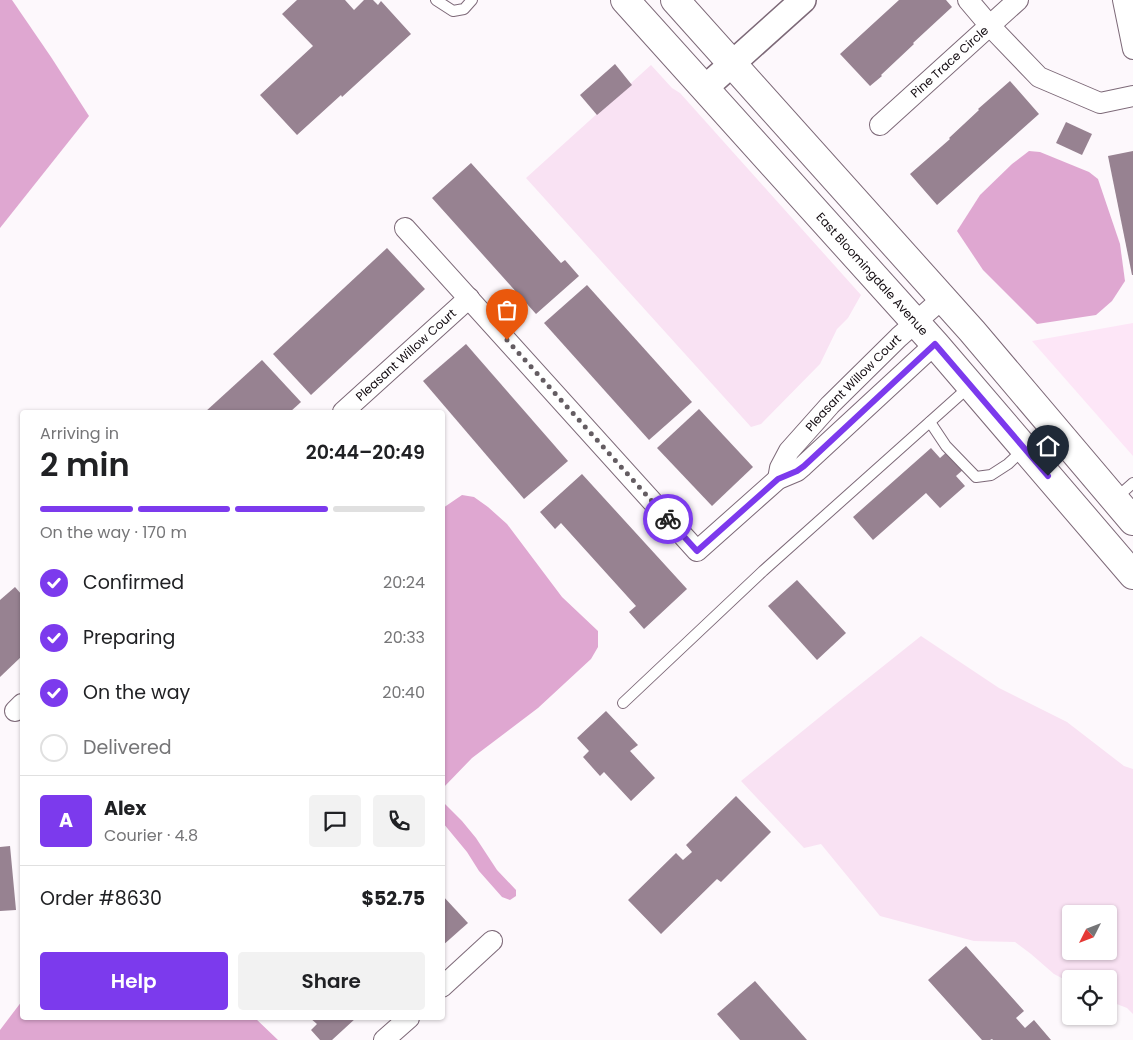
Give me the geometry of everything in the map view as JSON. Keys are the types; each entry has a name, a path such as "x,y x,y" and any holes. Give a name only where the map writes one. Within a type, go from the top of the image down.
{"main road":[{"name":"East Bloomingdale Avenue","path":"626,0 935,344 1133,575"},
{"path":"675,0 972,331 1124,491 1133,521"}],"street":[{"path":"705,88 803,0"},
{"path":"968,0 1039,77 1100,103 1133,96"},
{"name":"Pine Trace Circle","path":"880,125 1018,0"},
{"path":"1123,0 1133,50"},
{"name":"Pleasant Willow Court","path":"406,228 697,551 778,479 780,468 789,451 831,423 935,344"},
{"name":"Pleasant Willow Court","path":"345,410 469,298"},
{"name":"Pleasant Willow Court","path":"831,423 850,385 943,298"},
{"path":"445,983 492,941"},
{"path":"384,1040 407,1020"}],"lane":[{"path":"436,0 453,11 464,9 472,0"},
{"path":"623,703 763,572 971,386"},
{"path":"930,422 946,446 976,477 991,475 1008,464 1025,448"}],"shaded area":[{"path":"0,0 12,0 89,116 0,228"},
{"path":"651,65 672,88 680,93 861,295 848,318 837,329 820,364 761,424 751,427 526,178"},
{"path":"1029,151 1040,152 1089,172 1098,179 1120,244 1125,281 1112,301 1096,315 1037,324 983,270 957,231 980,195 1012,164"},
{"path":"1133,323 1133,456 1032,341"},
{"path":"462,495 474,497 507,524 562,597 598,631 598,647 591,659 538,708 472,758 445,786 445,507"},
{"path":"921,636 999,688 1067,722 1124,766 1133,769 1133,1014 1127,1008 1117,1004 1117,970 1062,970 1062,978 1054,974 1015,942 974,941 880,916 821,844 804,848 741,781"},
{"path":"445,804 476,838 497,870 516,890 516,896 510,900 502,897 479,871 467,852 445,825"},
{"path":"20,1004 20,1020 257,1020 278,1040 0,1040 0,1030"}],"building":[{"path":"297,0 345,0 354,10 364,0 373,0 378,5 381,1 411,34 297,135 260,95 313,46 282,14"},
{"path":"899,0 946,0 952,7 870,86 840,54"},
{"path":"615,64 632,85 597,115 580,95"},
{"path":"1010,81 1039,114 937,205 910,174 950,139 978,109"},
{"path":"1066,122 1092,134 1082,155 1056,143"},
{"path":"1133,151 1133,275 1132,275 1108,156"},
{"path":"471,163 561,263 565,260 579,276 536,314 432,198"},
{"path":"387,248 425,289 311,395 273,354"},
{"path":"587,285 692,402 649,440 544,323"},
{"path":"466,344 568,461 524,499 423,381"},
{"path":"262,360 301,402 292,410 207,410"},
{"path":"699,409 753,467 712,506 657,448"},
{"path":"931,448 940,458 949,450 965,468 956,476 965,486 940,508 926,493 873,540 853,517"},
{"path":"582,474 687,589 644,629 629,612 636,606 561,523 555,529 540,512"},
{"path":"797,580 846,633 817,660 768,606"},
{"path":"15,587 20,593 20,658 0,677 0,600"},
{"path":"606,711 638,745 630,751 655,778 631,801 604,772 600,776 583,757 589,751 577,738"},
{"path":"736,796 771,832 721,882 717,879 661,934 628,900 676,853 683,860 692,852 686,845"},
{"path":"10,846 16,910 0,911 0,847"},
{"path":"445,898 468,923 445,943"},
{"path":"966,946 1024,1011 1016,1018 1025,1028 1034,1020 1051,1040 982,1040 928,980"},
{"path":"755,981 807,1040 740,1040 717,1014"},
{"path":"312,1020 354,1020 332,1040 320,1040 311,1030 317,1024"}],"way so far":[{"path":"507,340 668,519"}],"route":[{"path":"668,519 697,551 778,479 804,466 935,344 1048,476"}]}
